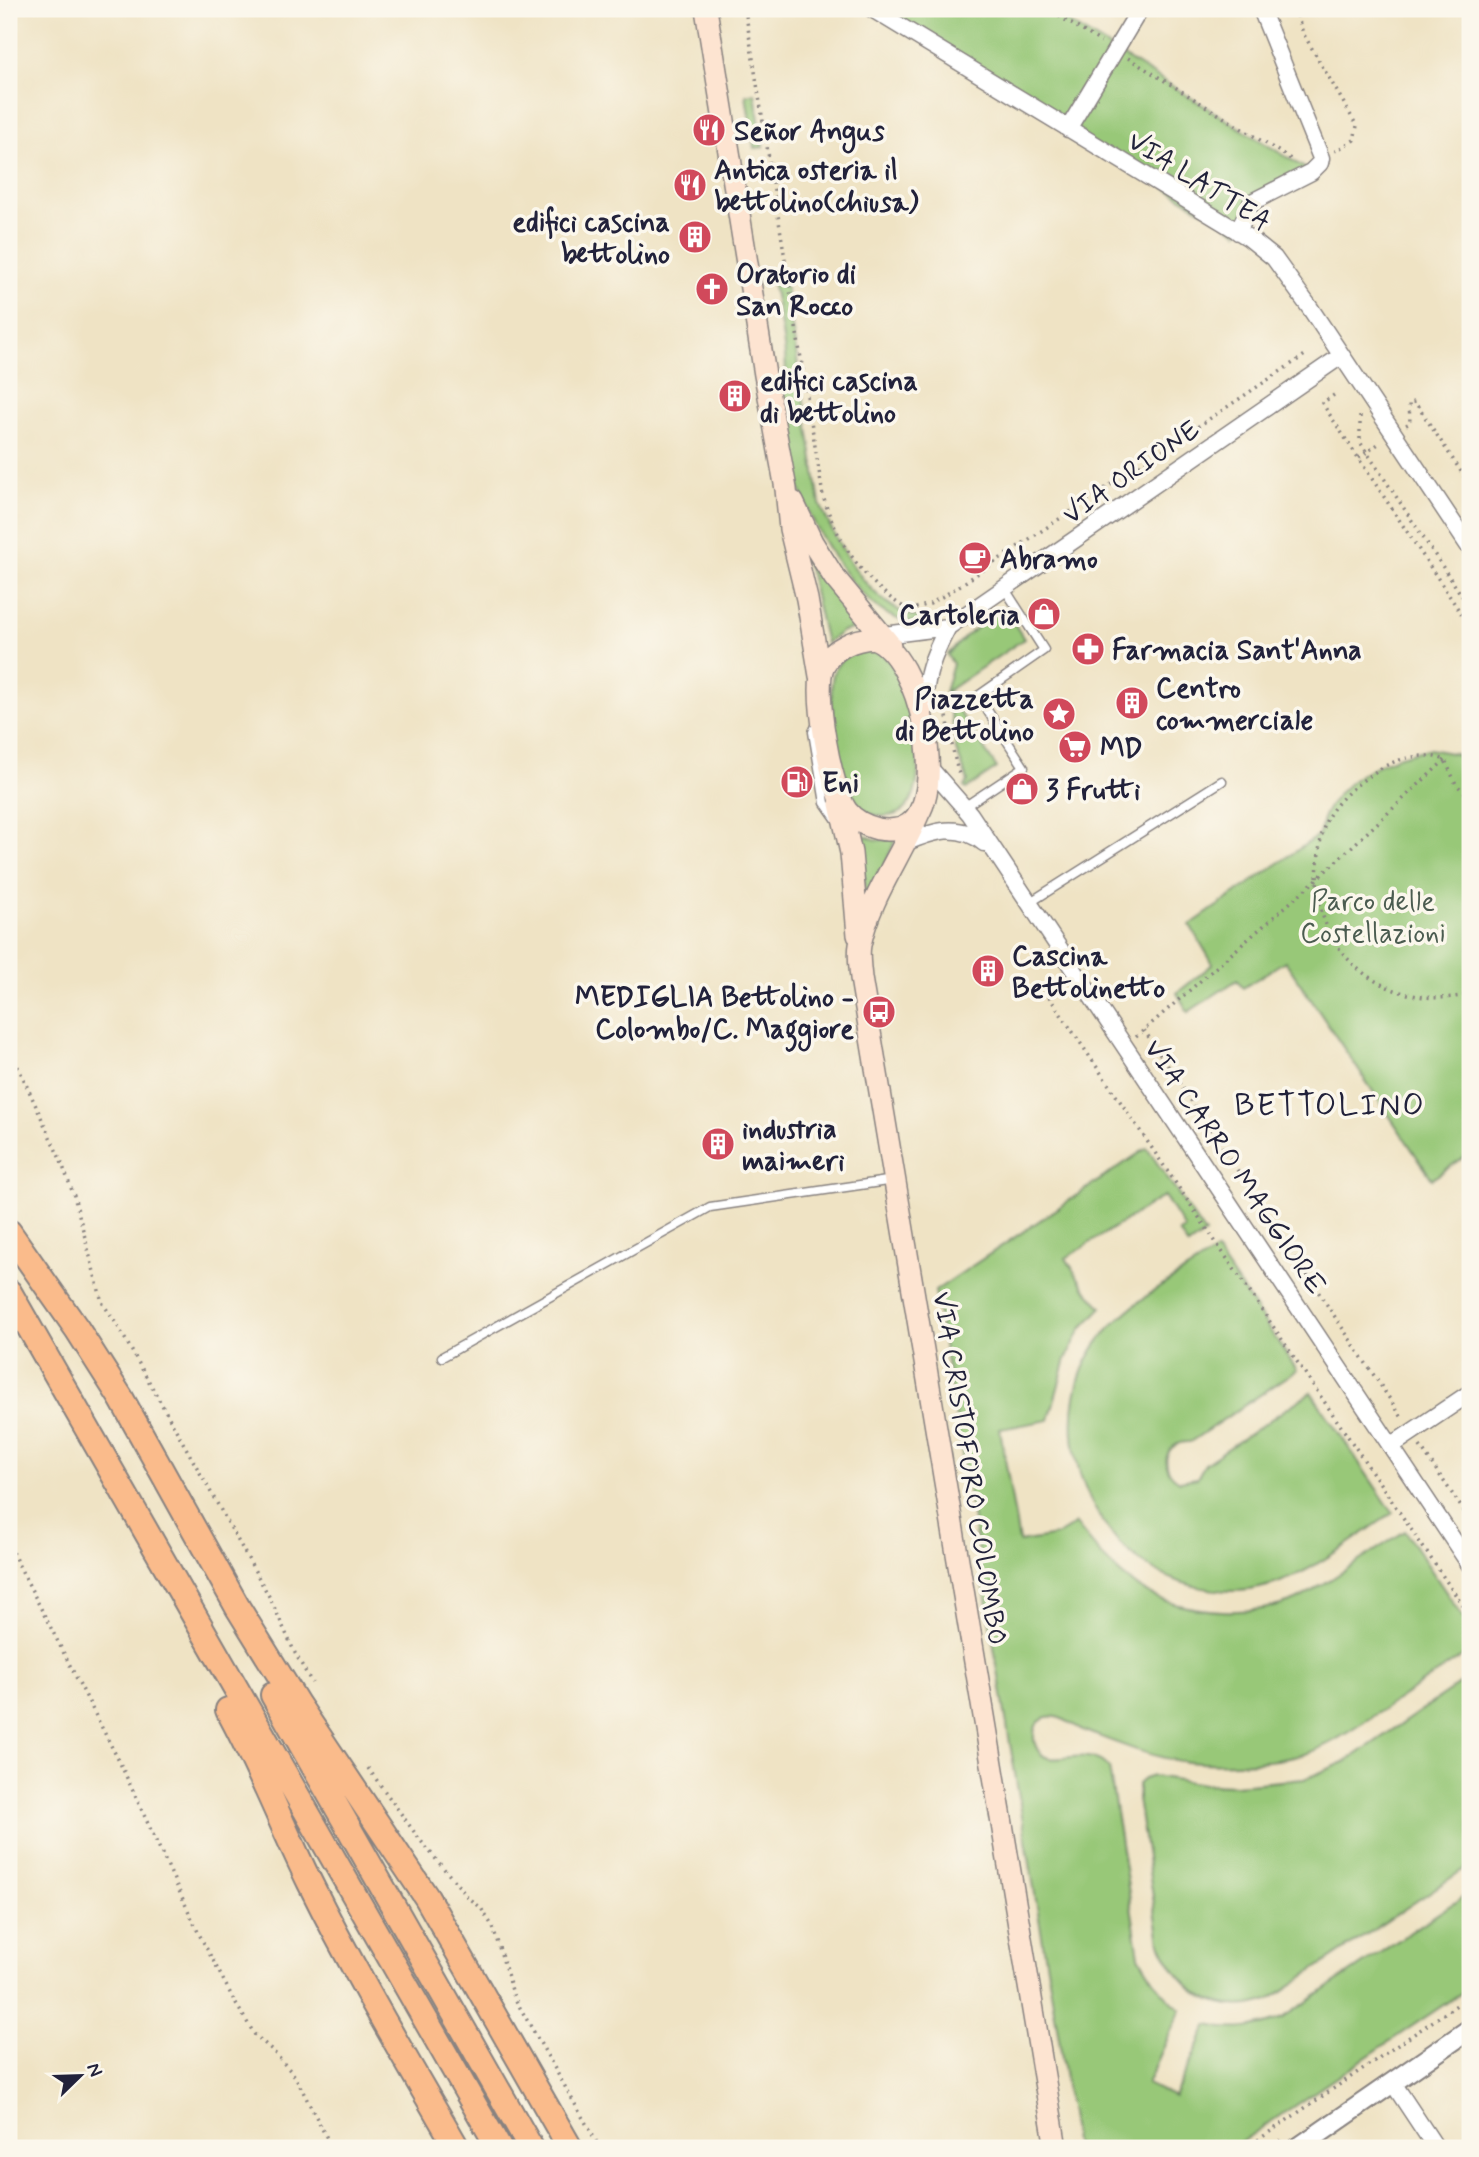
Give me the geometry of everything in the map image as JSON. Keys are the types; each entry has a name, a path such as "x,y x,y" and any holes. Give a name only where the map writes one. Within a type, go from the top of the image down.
{"highway":[{"path":"9,1232 531,2148"},
{"path":"9,1232 77,1329 121,1398 238,1608 298,1705 427,1898 570,2148"},
{"path":"9,1294 62,1404 239,1730 309,1882 457,2148"},
{"path":"9,1294 499,2148"}],"main road":[{"path":"706,9 786,489 790,528 807,599 827,746 848,838 859,947"},
{"path":"786,489 822,559 874,637 847,644 830,656 820,685"},
{"name":"VIA CRISTOFORO COLOMBO","path":"874,637 898,655 911,683 924,719 928,766 921,808 913,833 873,906 859,947 863,993 1056,2148"},
{"path":"839,799 847,811 860,822 883,830 913,833"}],"street":[{"name":"VIA LATTEA","path":"872,9 1238,232 1274,258 1470,548"},
{"path":"1068,129 1140,9"},
{"path":"1238,232 1252,202 1311,172 1321,163 1261,9"},
{"name":"VIA ORIONE","path":"948,627 1341,356"},
{"path":"874,637 948,627"},
{"path":"924,719 924,688 933,654 948,627"},
{"name":"VIA CARRO MAGGIORE","path":"928,766 964,807 1470,1565"},
{"path":"913,833 946,830 969,832 993,850"},
{"path":"1391,1446 1470,1393"},
{"path":"1298,2148 1470,2029"},
{"path":"1393,2083 1436,2148"}],"lane":[{"path":"964,807 1024,766 978,696 1044,650 1005,589"},
{"path":"820,685 820,717 813,732 825,803 848,838"},
{"path":"1029,903 1222,781"},
{"path":"442,1357 710,1207 894,1180"}],"path":[{"path":"745,9 823,496 834,526 860,568 881,591 923,618 928,630"},
{"path":"1047,9 1311,172"},
{"path":"1295,9 1304,33 1357,126 1354,140 1321,158"},
{"path":"907,610 930,604 953,590 1305,355"},
{"path":"1362,387 1360,442 1470,608"},
{"path":"1334,395 1322,403 1470,627"},
{"path":"1406,425 1410,423 1409,403 1415,402 1470,485"},
{"path":"1359,458 1382,441"},
{"path":"941,685 951,747 960,778 947,789"},
{"path":"1470,798 1456,784 1445,760 1426,754 1389,764 1347,794 1328,818 1320,846 1316,880 1320,906 1333,937 1354,967 1371,980 1409,996 1452,998 1470,994"},
{"path":"1125,1047 1316,880 1445,760"},
{"path":"1041,985 1470,1616"},
{"path":"1143,1031 1470,1520"},
{"path":"9,1047 70,1184 102,1303 125,1339 270,1598 312,1684"},
{"path":"9,1546 120,1763 199,1934 236,2004 255,2035 295,2076 332,2148"},
{"path":"368,1767 420,1840 466,1895 481,1908 493,1927 514,1997 600,2148"},
{"path":"1246,2148 1470,1996"}],"green space":[{"path":"872,9 1047,9 1311,172 1253,202 1238,232"},
{"path":"755,93 763,147 754,148 746,95"},
{"path":"783,270 820,504 836,539 872,590 904,613 922,618 923,621 904,621 886,613 868,599 836,560 805,502 789,451 781,397 785,387 785,355 770,272"},
{"path":"807,561 811,561 830,589 863,627 843,631 826,643"},
{"path":"1004,607 1024,639 946,692 997,768 966,789 964,787 968,781 956,750 945,692 953,664 947,655 966,636"},
{"path":"865,651 883,655 895,671 912,718 917,745 918,771 914,794 904,809 886,816 867,812 852,794 841,759 833,716 832,680 835,669 847,656"},
{"name":"Parco delle Costellazioni","path":"1429,749 1456,754 1470,774 1470,1153 1432,1179 1285,961 1243,988 1237,980 1188,1012 1177,993 1213,964 1190,925 1319,835 1324,816 1334,800 1356,778 1383,762"},
{"path":"860,834 877,840 895,841 867,907"},
{"path":"1147,1148 1205,1234 1188,1246 1179,1232 1185,1229 1164,1196 1066,1258 1085,1289 1102,1307 1081,1329 1066,1359 1049,1420 1000,1429 1019,1542 1056,1536 1076,1524 1110,1564 1142,1590 1186,1607 1240,1611 1258,1610 1302,1597 1405,1531 1470,1628 1470,1651 1362,1724 1320,1748 1298,1756 1243,1763 1187,1762 1135,1750 1056,1717 1043,1719 1035,1728 1036,1747 1046,1757 1090,1757 1109,1768 1139,1956 1157,1985 1181,2009 1147,2084 1174,2097 1208,2025 1246,2028 1283,2018 1470,1892 1470,1987 1232,2148 1075,2148 935,1291"},
{"path":"1216,1251 1297,1370 1190,1442 1175,1446 1167,1456 1168,1470 1180,1481 1197,1478 1205,1464 1311,1392 1393,1513 1306,1570 1269,1586 1249,1590 1193,1586 1167,1577 1143,1563 1119,1542 1100,1517 1085,1488 1076,1457 1073,1426 1076,1394 1085,1364 1102,1337 1141,1300"},
{"path":"1470,1677 1470,1865 1269,2000 1250,2005 1233,2005 1203,1996 1190,1986 1168,1960 1160,1943 1138,1784 1153,1776 1204,1784 1235,1785 1305,1779 1347,1761"}],"place":[{"name":"Señor Angus","path":"709,130"},
{"name":"Antica osteria il bettolino(chiusa)","path":"690,185"},
{"name":"edifici cascina bettolino","path":"695,237"},
{"name":"Oratorio di San Rocco","path":"712,289"},
{"name":"edifici cascina di bettolino","path":"735,396"},
{"name":"Abramo","path":"975,558"},
{"name":"Cartoleria","path":"1044,614"},
{"name":"Farmacia Sant'Anna","path":"1088,649"},
{"name":"Centro commerciale","path":"1132,703"},
{"name":"Piazzetta di Bettolino","path":"1059,714"},
{"name":"MD","path":"1075,747"},
{"name":"Eni","path":"797,782"},
{"name":"3 Frutti","path":"1022,789"},
{"name":"Cascina Bettolinetto","path":"988,971"},
{"name":"MEDIGLIA Bettolino - Colombo/C. Maggiore","path":"879,1012"},
{"name":"industria maimeri","path":"718,1144"}],"district":[{"name":"BETTOLINO","path":"1330,1104"}]}
